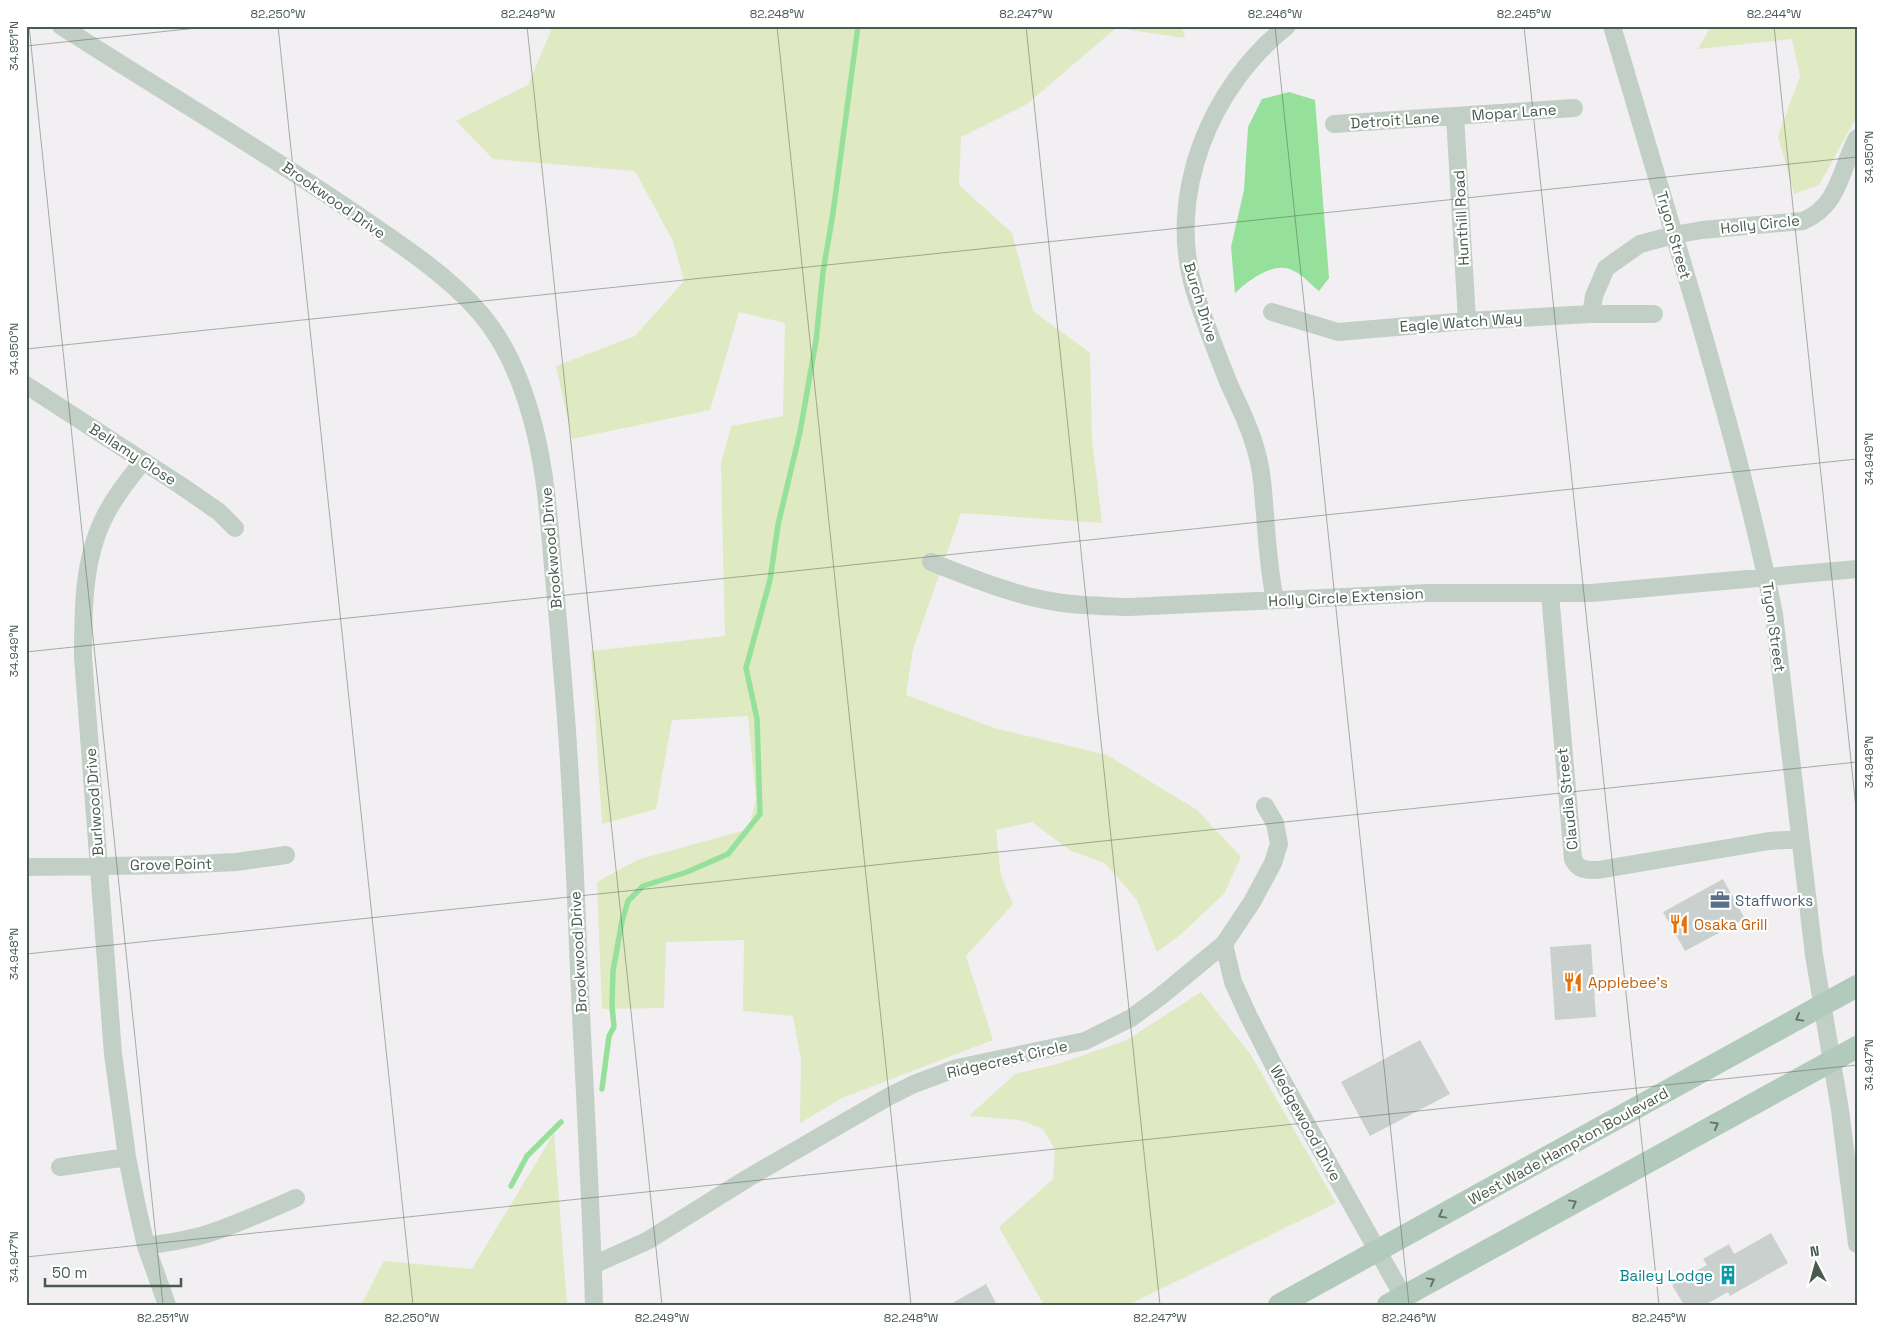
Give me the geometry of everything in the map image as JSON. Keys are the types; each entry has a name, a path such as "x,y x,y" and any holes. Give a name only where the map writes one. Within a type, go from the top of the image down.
{"main road":[{"name":"West Wade Hampton Boulevard","path":"1278,1305 1857,986"},
{"path":"1396,1301 1857,1047"}],"street":[{"name":"Brookwood Drive","path":"61,26 155,87 280,162 373,226 445,279 467,298 484,317 498,336 512,361 535,428 547,498 570,776 594,1305"},
{"name":"Burch Drive","path":"1275,600 1269,572 1262,481 1258,458 1251,434 1222,365 1195,292 1186,254 1186,220 1189,189 1199,151 1209,125 1239,75 1256,54 1287,26"},
{"name":"Tryon Street","path":"1612,26 1727,414 1754,520 1774,614 1814,955 1848,1166 1857,1244"},
{"name":"Mopar Lane","path":"1455,116 1574,108"},
{"name":"Detroit Lane","path":"1334,124 1455,116"},
{"name":"Hunthill Road","path":"1455,116 1467,321"},
{"name":"Holly Circle","path":"1591,314 1594,296 1606,268 1640,244 1702,230 1803,221 1811,218 1828,204 1857,138"},
{"name":"Eagle Watch Way","path":"1272,312 1338,332 1467,321 1591,314 1654,314"},
{"name":"Bellamy Close","path":"26,385 219,512 235,528"},
{"name":"Burlwood Drive","path":"143,461 113,502 103,520 92,552 85,591 83,657 113,1054 127,1156 146,1246 167,1305"},
{"name":"Holly Circle Extension","path":"931,562 980,581 1025,595 1081,605 1129,607 1428,593 1591,593 1766,577"},
{"path":"1766,577 1857,569"},
{"name":"Claudia Street","path":"1550,594 1563,756 1573,859 1576,866 1584,870 1598,870 1769,841 1800,839"},
{"name":"Ridgecrest Circle","path":"593,1265 646,1240 748,1178 914,1084 957,1068 1085,1041 1130,1018 1161,996 1224,944 1252,902 1273,863 1279,844 1275,823 1265,806"},
{"name":"Grove Point","path":"26,867 178,865 236,862 286,855"},
{"name":"Wedgewood Drive","path":"1224,944 1233,982 1248,1015 1274,1066 1378,1250 1396,1301"},
{"path":"60,1167 127,1156"},
{"path":"146,1246 206,1234 238,1223 296,1198"}],"shaded area":[{"path":"553,26 1182,26 1185,38 1116,28 1027,104 961,137 959,185 1012,233 1033,311 1090,353 1092,439 1102,523 961,513 913,649 906,695 994,728 1107,755 1197,810 1241,857 1224,894 1180,935 1157,952 1137,900 1105,863 1071,851 1032,822 996,830 1001,876 1013,904 966,956 993,1040 842,1098 800,1123 801,1060 793,1016 743,1011 744,940 666,942 664,1008 602,1009 597,882 637,860 749,829 756,799 748,716 672,720 656,809 602,824 591,651 725,636 721,464 731,426 783,416 785,323 739,312 710,410 572,439 556,366 635,336 684,281 673,241 635,171 493,159 456,121 528,85"},
{"path":"1711,26 1857,26 1857,116 1819,185 1794,194 1778,136 1800,76 1792,39 1698,49"},
{"path":"1289,92 1315,100 1329,278 1319,291 1297,273 1286,268 1278,268 1255,277 1235,293 1231,247 1244,190 1248,127 1262,99"},
{"path":"1201,992 1251,1055 1336,1203 1128,1305 1044,1305 999,1227 1053,1179 1055,1150 1043,1129 1020,1120 969,1116 1015,1074 1061,1063 1127,1040"},
{"path":"554,1133 567,1305 361,1305 384,1261 472,1269"}],"building":[{"path":"1723,879 1745,919 1685,951 1663,912"},
{"name":"Applebee's","path":"1591,944 1596,1017 1555,1020 1550,947"},
{"path":"1420,1040 1450,1094 1370,1136 1341,1082"},
{"name":"Bailey Lodge","path":"1771,1233 1788,1263 1730,1296 1728,1292 1705,1305 1684,1305 1672,1285 1707,1265 1703,1259 1729,1244 1734,1254"},
{"path":"986,1284 997,1305 949,1305"}],"waterway":[{"path":"602,1089 609,1036 614,1027 612,1006 613,971 622,921 628,901 643,886 687,872 728,854 760,814 757,719 746,668 770,580 778,525 800,432 816,341 823,272 833,213 858,26"},
{"path":"511,1186 527,1156 561,1122"}],"place":[{"name":"Staffworks","path":"1720,900"},
{"name":"Osaka Grill","path":"1679,924"},
{"name":"Applebee's","path":"1573,982"},
{"name":"Bailey Lodge","path":"1728,1275"}]}
